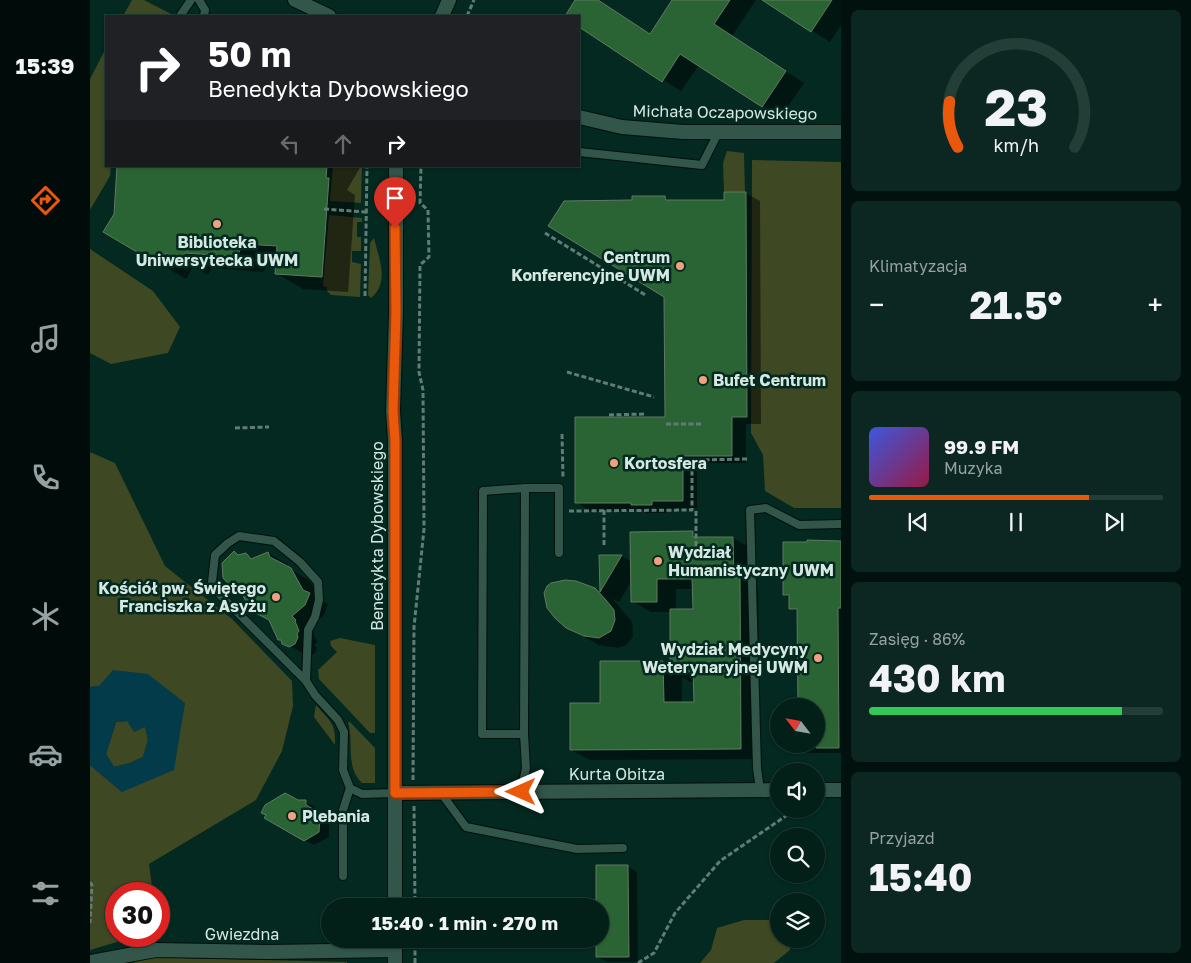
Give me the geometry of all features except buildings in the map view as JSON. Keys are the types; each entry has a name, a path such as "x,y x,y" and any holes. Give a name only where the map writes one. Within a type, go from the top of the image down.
{"street":[{"path":"295,0 328,15"},
{"path":"442,15 449,0"},
{"name":"Michała Oczapowskiego","path":"580,117 622,127 683,132 841,132"},
{"name":"Benedykta Dybowskiego","path":"395,898 395,440 393,411 396,312 396,167"},
{"name":"Kurta Obitza","path":"395,793 770,790"},
{"path":"825,790 841,790"},
{"name":"Gwiezdna","path":"90,962 156,950 269,952 395,951"}],"lane":[{"path":"181,15 190,0"},
{"path":"199,0 205,10 204,15"},
{"path":"580,152 702,165 718,133"},
{"path":"521,792 526,768 524,734 525,488"},
{"path":"524,734 482,734 484,491 559,488 559,554"},
{"path":"760,790 757,768 750,510 766,508 799,525 841,524"},
{"path":"306,681 308,630 315,617 319,600 318,582 300,562 274,541 239,536 215,555 212,582 221,596 306,681 315,695 338,720 344,732 343,770 350,788 343,810 343,876"},
{"path":"350,788 362,794 395,793"},
{"path":"441,792 466,827 577,849 623,848"}],"path":[{"path":"467,15 474,0"},
{"path":"365,296 367,167"},
{"path":"415,898 414,627 424,528 423,390 419,372 420,265 429,257 428,210 420,203 420,167"},
{"path":"324,209 366,212"},
{"path":"545,233 647,296"},
{"path":"567,372 654,397"},
{"path":"609,415 644,414"},
{"path":"666,424 702,424"},
{"path":"235,428 269,427"},
{"path":"562,434 562,465"},
{"path":"697,460 748,459"},
{"path":"560,511 692,510 692,469"},
{"path":"604,510 604,548"},
{"path":"696,510 696,546"},
{"path":"638,963 643,962 654,953 674,913 720,861 783,818"},
{"path":"90,882 92,885 90,923"},
{"path":"415,948 415,963"}],"green space":[{"path":"132,0 144,0 171,14 170,15 124,15"},
{"path":"105,50 105,167 111,167 110,176 90,210 90,79"},
{"path":"727,151 744,153 745,193 724,193 723,163"},
{"path":"752,160 841,162 841,508 794,508 765,491 763,455 751,433"},
{"path":"333,167 362,167 361,203 330,201"},
{"path":"329,215 362,218 362,222 357,222 357,237 361,237 361,251 352,251 352,262 361,264 360,297 331,295 327,291 327,287 323,286"},
{"path":"374,238 382,270 382,278 377,292 371,298 368,295 370,243"},
{"path":"90,249 153,291 180,327 168,353 111,364 90,353"},
{"path":"90,452 115,463 165,566 232,619 292,681 293,706 282,751 256,800 149,864 151,882 105,882 105,946 90,950 90,765 122,792 185,704 99,686 90,687"},
{"path":"340,638 375,645 375,733 370,733 319,679 318,670 337,652 331,646 330,641"},
{"path":"316,705 333,727 335,745 314,717"},
{"path":"127,721 145,726 148,740 143,757 114,767 106,754 116,722"},
{"path":"348,722 375,748 375,783 362,783 353,770"},
{"path":"744,920 770,920 770,948 790,948 790,950 774,963 700,963 711,950 717,928"},
{"path":"146,957 347,962 347,963 133,963"}],"water":[{"path":"113,670 148,674 185,703 174,770 122,792 90,765 90,687 99,686","holes":["127,721 134,732 145,727 148,740 143,757 114,767 106,754 116,722"]}],"place":[{"name":"Biblioteka Uniwersytecka UWM","path":"217,224"},
{"name":"Centrum Konferencyjne UWM","path":"680,266"},
{"name":"Bufet Centrum","path":"703,380"},
{"name":"Kortosfera","path":"614,463"},
{"name":"Wydział Humanistyczny UWM","path":"658,561"},
{"name":"Kościół pw. Świętego Franciszka z Asyżu","path":"276,597"},
{"name":"Wydział Medycyny Weterynaryjnej UWM","path":"818,658"},
{"name":"Plebania","path":"292,816"}],"route":[{"path":"395,228 396,312 393,411 395,440 395,793 521,792"}]}
